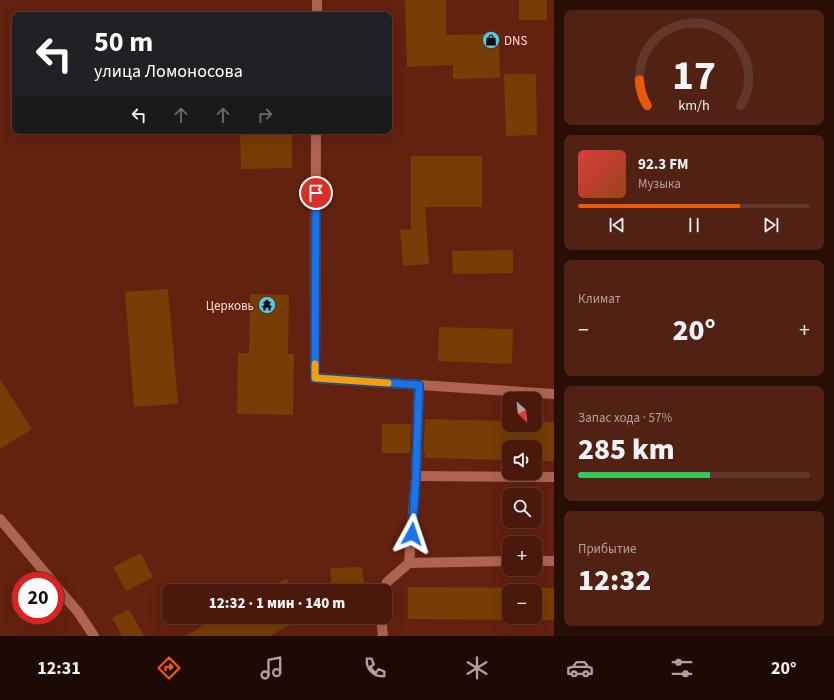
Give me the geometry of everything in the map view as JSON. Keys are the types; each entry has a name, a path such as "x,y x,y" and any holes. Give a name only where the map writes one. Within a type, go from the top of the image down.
{"street":[{"path":"317,0 317,12"},
{"path":"316,134 315,378 554,394"},
{"path":"409,563 416,476 419,385"},
{"path":"416,476 554,477"},
{"path":"0,520 44,572"},
{"path":"386,584 409,563 502,561"},
{"path":"542,561 554,561"},
{"path":"64,596 78,612 94,636"},
{"path":"382,624 384,636"}],"building":[{"path":"405,0 446,0 446,35 499,34 500,78 453,79 453,65 407,67"},
{"path":"519,0 547,0 547,20 519,20"},
{"path":"504,74 536,74 537,135 506,136"},
{"path":"240,134 292,134 292,168 241,169"},
{"path":"411,156 482,156 482,207 425,207 429,264 403,266 400,230 411,229"},
{"path":"513,250 513,273 453,274 452,251"},
{"path":"168,289 178,404 134,407 125,292"},
{"path":"250,294 289,295 288,354 294,354 293,415 237,414 238,353 249,353"},
{"path":"439,327 513,329 512,364 438,361"},
{"path":"0,379 32,429 0,449"},
{"path":"425,419 502,421 502,432 542,432 542,422 554,422 554,461 542,461 542,440 502,440 502,460 425,458 425,453 423,453"},
{"path":"382,424 411,424 410,453 382,453"},
{"path":"141,553 153,577 126,591 113,567"},
{"path":"362,567 364,584 331,584 330,568"},
{"path":"286,579 288,584 277,584"},
{"path":"408,587 502,588 502,620 408,619"},
{"path":"542,588 554,588 554,620 542,620"},
{"path":"129,609 144,636 122,636 112,618"},
{"path":"206,624 291,624 270,636 185,636"}],"slow traffic":[{"path":"315,364 315,378 388,383"}],"place":[{"name":"DNS","path":"491,40"},
{"name":"Церковь","path":"267,305"}],"route":[{"path":"316,193 315,378 419,385 416,476 412,534"}]}
